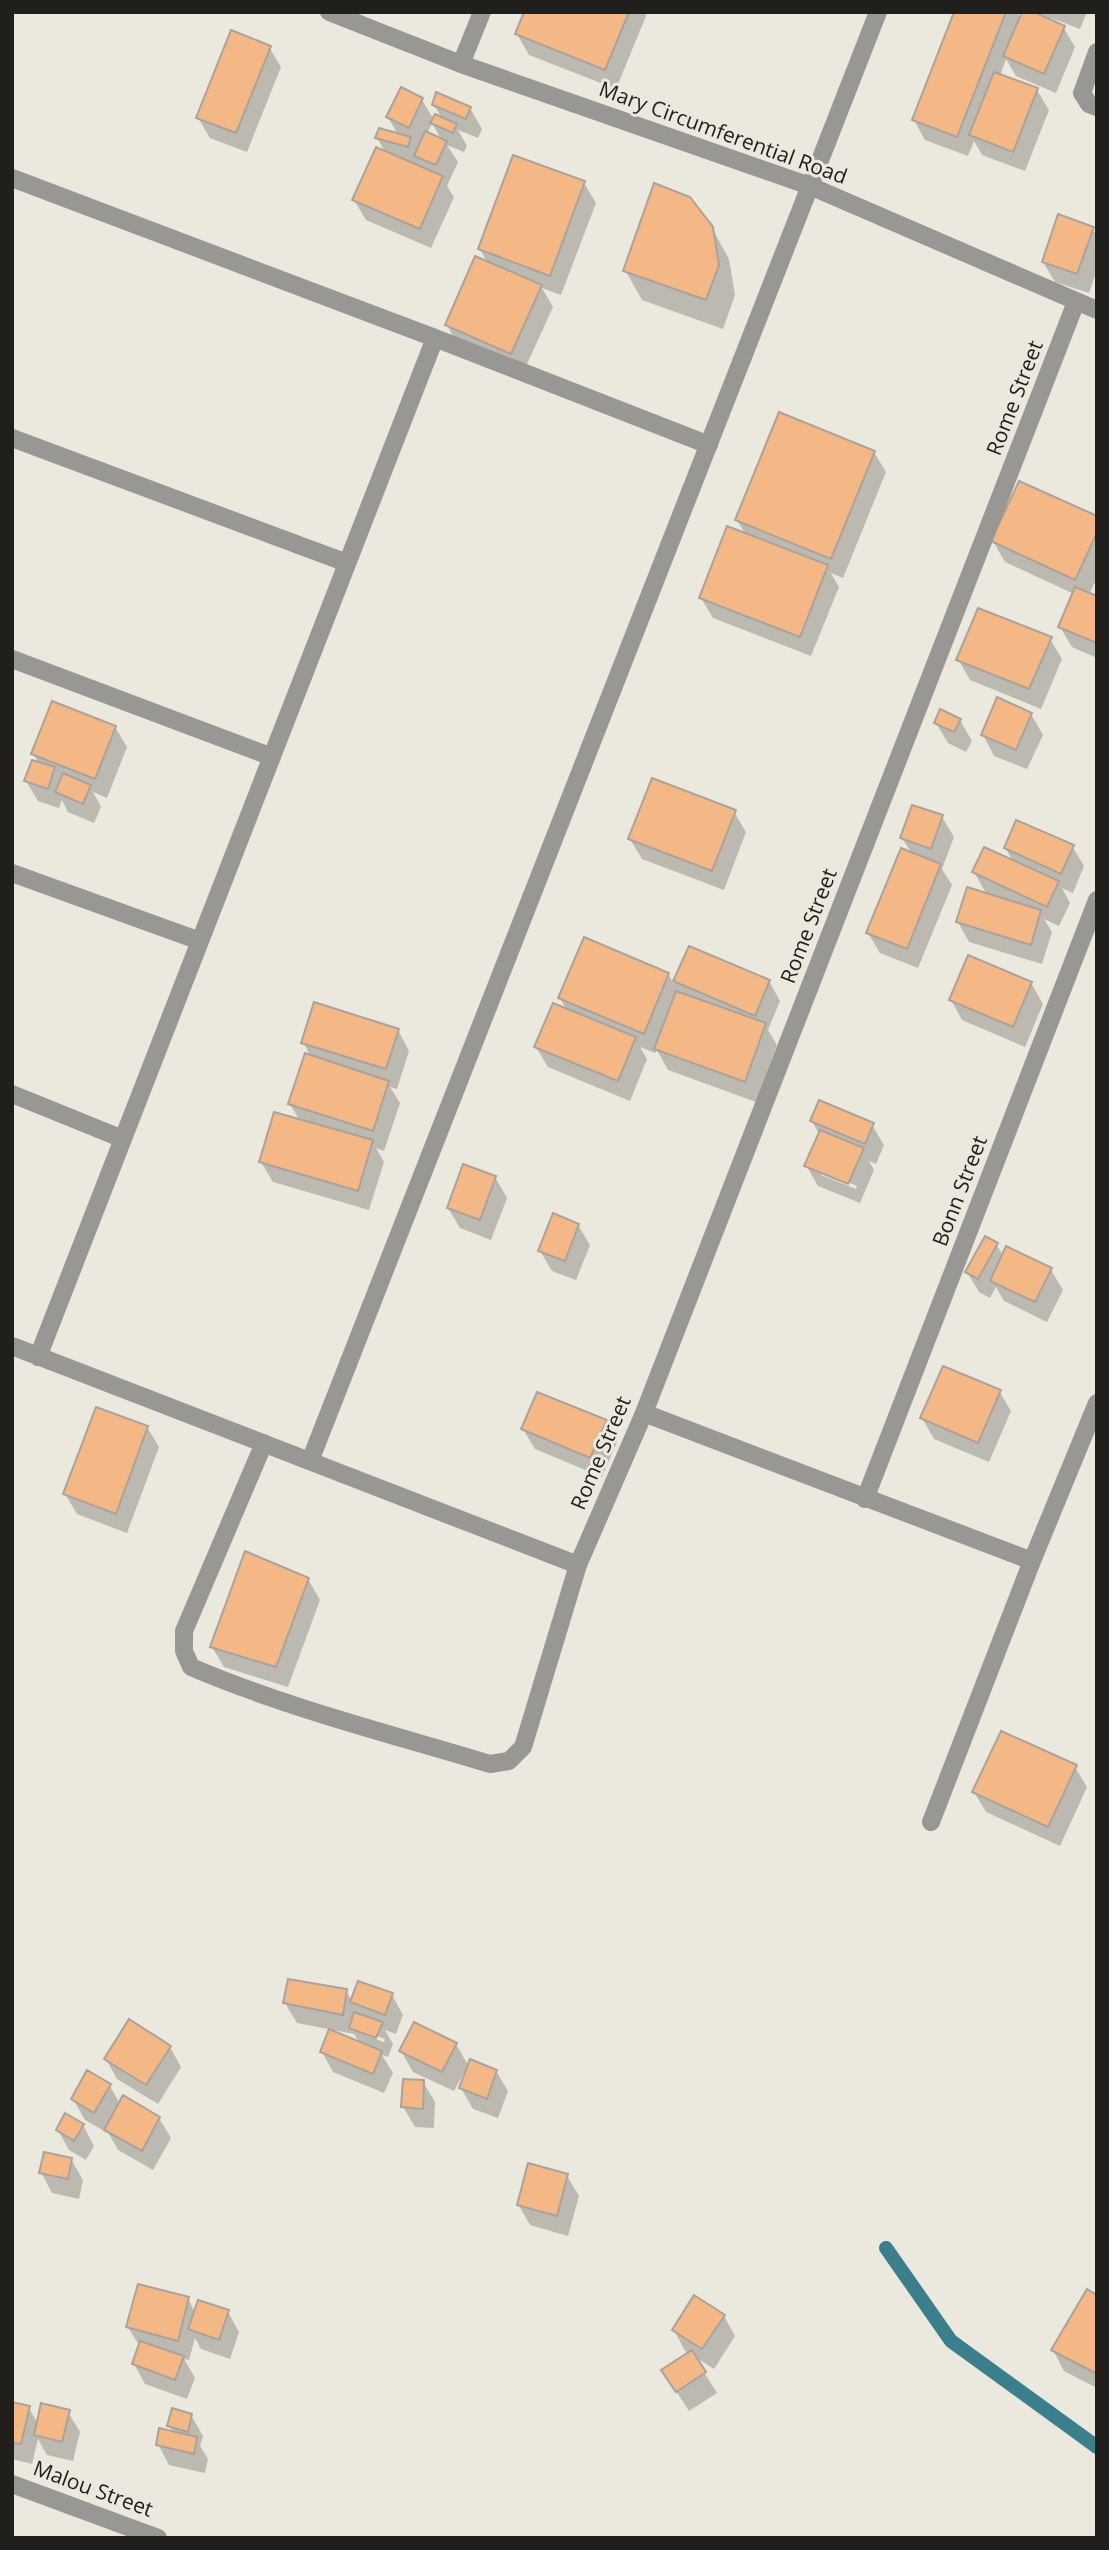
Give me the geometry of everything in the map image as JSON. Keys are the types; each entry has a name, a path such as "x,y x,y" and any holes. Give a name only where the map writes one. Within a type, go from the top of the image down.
{"street":[{"name":"Mary Circumferential Road","path":"329,12 461,64 810,186 1097,310"},
{"path":"461,64 482,12"},
{"path":"310,1461 878,12"},
{"path":"1097,52 1082,93 1086,101 1097,107"},
{"path":"12,178 709,445"},
{"name":"Rome Street","path":"264,1443 184,1631 184,1651 191,1667 221,1679 490,1764 509,1761 523,1747 578,1564 644,1413 1076,302"},
{"path":"37,1357 435,338"},
{"path":"12,438 347,563"},
{"path":"12,659 272,757"},
{"path":"12,873 200,941"},
{"name":"Bonn Street","path":"865,1499 1097,900"},
{"path":"12,1094 123,1139"},
{"path":"12,1346 578,1564"},
{"path":"931,1822 1032,1561 1097,1403"},
{"path":"644,1413 1032,1561"},
{"name":"Malou Street","path":"12,2484 158,2538"}],"building":[{"path":"524,12 629,12 605,70 515,34"},
{"path":"954,12 1006,12 957,137 912,120"},
{"path":"1022,12 1034,12 1065,26 1044,74 1003,56"},
{"path":"231,30 271,46 236,133 196,118"},
{"path":"994,72 1038,88 1013,152 969,135"},
{"path":"401,87 423,98 409,128 386,117"},
{"path":"436,92 471,107 466,119 432,105"},
{"path":"435,114 457,124 453,133 430,123"},
{"path":"379,128 411,137 408,147 375,138"},
{"path":"425,131 447,141 436,165 414,156"},
{"path":"376,147 443,176 420,229 352,200"},
{"path":"513,155 585,181 550,276 478,249"},
{"path":"654,183 690,197 713,227 719,265 706,300 623,271"},
{"path":"1058,214 1094,227 1077,274 1042,262"},
{"path":"475,256 542,285 511,354 445,325"},
{"path":"779,412 875,451 831,559 735,520"},
{"path":"1019,481 1097,516 1097,533 1075,580 991,541"},
{"path":"727,526 828,565 800,637 699,598"},
{"path":"1075,587 1097,596 1097,643 1058,627"},
{"path":"978,608 1052,637 1029,689 956,660"},
{"path":"997,697 1032,713 1016,750 981,735"},
{"path":"52,701 116,726 95,779 31,754"},
{"path":"940,709 961,719 954,732 934,723"},
{"path":"32,760 55,767 48,789 24,781"},
{"path":"63,773 91,785 83,804 55,792"},
{"path":"652,778 736,810 712,871 628,839"},
{"path":"912,805 943,815 931,849 900,838"},
{"path":"1016,820 1074,845 1061,874 1004,848"},
{"path":"984,847 1059,881 1047,907 972,872"},
{"path":"901,848 941,864 907,949 866,933"},
{"path":"967,887 1041,910 1031,945 956,922"},
{"path":"584,937 669,973 644,1034 558,998"},
{"path":"689,946 770,980 755,1016 673,981"},
{"path":"968,955 1032,982 1013,1027 949,1000"},
{"path":"676,991 766,1023 745,1082 654,1049"},
{"path":"314,1002 399,1029 386,1069 301,1043"},
{"path":"553,1003 636,1037 618,1081 534,1047"},
{"path":"305,1053 389,1081 373,1131 288,1104"},
{"path":"819,1100 874,1123 865,1144 810,1121"},
{"path":"274,1112 373,1140 358,1191 259,1162"},
{"path":"820,1130 864,1148 848,1184 804,1166"},
{"path":"463,1164 496,1176 480,1220 447,1208"},
{"path":"553,1213 579,1224 565,1261 538,1251"},
{"path":"985,1236 998,1243 978,1279 965,1272"},
{"path":"1006,1246 1052,1268 1035,1302 990,1281"},
{"path":"943,1366 1001,1390 978,1443 920,1418"},
{"path":"537,1392 607,1420 590,1458 521,1429"},
{"path":"96,1407 148,1426 116,1514 63,1494"},
{"path":"245,1551 309,1578 276,1667 210,1647"},
{"path":"1001,1731 1077,1765 1048,1827 972,1792"},
{"path":"288,1979 347,1989 343,2015 283,2003"},
{"path":"358,1981 393,1993 385,2015 350,2002"},
{"path":"354,2012 383,2022 376,2038 349,2028"},
{"path":"129,2019 171,2046 146,2085 104,2059"},
{"path":"414,2022 457,2043 442,2072 399,2051"},
{"path":"329,2029 382,2051 373,2074 320,2052"},
{"path":"470,2059 497,2070 487,2099 459,2088"},
{"path":"87,2070 111,2084 94,2113 71,2099"},
{"path":"403,2079 424,2080 423,2109 401,2107"},
{"path":"123,2095 160,2117 142,2151 104,2130"},
{"path":"65,2113 84,2124 74,2141 56,2130"},
{"path":"44,2152 72,2158 68,2179 39,2173"},
{"path":"528,2163 568,2174 557,2216 517,2205"},
{"path":"138,2284 189,2297 178,2341 126,2327"},
{"path":"1087,2289 1097,2295 1097,2374 1051,2350"},
{"path":"694,2295 725,2315 702,2349 672,2330"},
{"path":"198,2300 229,2310 219,2340 188,2329"},
{"path":"140,2341 184,2356 175,2380 132,2364"},
{"path":"692,2350 706,2372 676,2392 661,2370"},
{"path":"12,2402 30,2406 21,2444 12,2443"},
{"path":"41,2403 70,2410 62,2442 34,2435"},
{"path":"172,2408 192,2414 188,2432 167,2426"},
{"path":"159,2428 197,2437 194,2454 156,2445"}],"waterway":[{"path":"886,2248 951,2341 1097,2447"}]}
